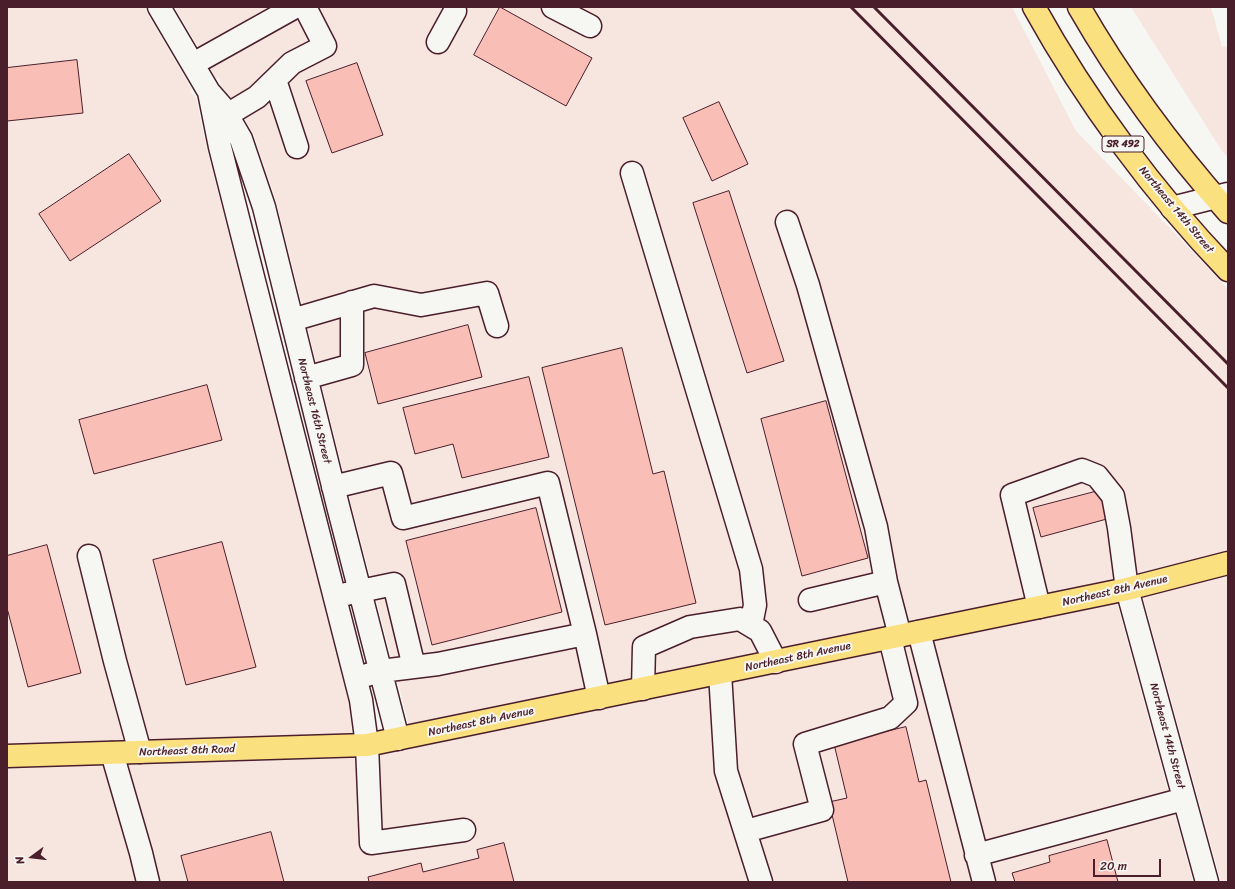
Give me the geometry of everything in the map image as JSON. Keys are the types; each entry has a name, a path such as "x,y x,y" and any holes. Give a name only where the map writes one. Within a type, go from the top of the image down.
{"main road":[{"name":"Northeast 14th Street","path":"1034,7 1083,87 1127,150 1172,208 1228,270"},
{"path":"1079,7 1108,54 1150,115 1179,153 1224,201"},
{"name":"Northeast 8th Avenue","path":"367,745 1127,589 1228,563"},
{"name":"Northeast 8th Road","path":"7,756 367,745"}],"street":[{"name":"Northeast 16th Street","path":"159,7 209,92 223,108 241,139 264,207 398,739"},
{"path":"193,64 295,7"},
{"path":"227,115 257,97 292,63 325,46 306,7"},
{"path":"553,7 590,26"},
{"path":"438,42 452,8"},
{"path":"274,80 297,148"},
{"name":"Northeast 16th Street","path":"209,92 220,147 362,700 367,745 371,843 464,830"},
{"path":"632,173 751,569 755,605 751,625"},
{"path":"1172,208 1224,201"},
{"path":"787,222 808,285 873,519 886,582 984,882"},
{"path":"242,234 269,227"},
{"path":"267,332 352,302 374,296 421,305 487,294 497,326"},
{"path":"306,378 352,365 352,302"},
{"name":"Northeast 14th Street","path":"1039,607 1012,495 1082,470 1097,476 1113,496 1127,589 1207,882"},
{"path":"313,513 336,496 391,473 403,518 548,482 599,698"},
{"path":"89,556 115,661 140,752"},
{"path":"810,600 886,582"},
{"path":"335,597 360,590 394,584 414,667"},
{"path":"643,689 644,647 690,627 740,619 760,631 776,662"},
{"path":"356,677 438,664 585,634"},
{"path":"746,832 822,810 805,744 890,718 906,703 903,635"},
{"path":"720,673 726,771 761,882"},
{"path":"112,753 148,882"},
{"path":"976,855 1184,799"}],"shaded area":[{"path":"7,7 144,7 192,90 190,91 196,98 207,150 349,703 352,734 7,744"},
{"path":"175,7 1012,7 1076,131 1228,289 1228,551 1125,578 409,725 351,503 277,204 254,135 235,102 221,86 219,78 216,79"},
{"path":"1131,7 1211,7 1222,47 1228,46 1228,158 1222,151"},
{"path":"1228,575 1228,882 1221,882 1143,597"},
{"path":"1117,603 1193,882 7,882 7,768 355,758 356,760 368,757 379,757 381,754"}],"building":[{"path":"500,7 592,58 566,106 474,55"},
{"path":"77,60 83,113 7,121 7,68"},
{"path":"357,63 383,135 332,153 306,81"},
{"path":"719,102 748,164 712,181 683,118"},
{"path":"129,154 161,201 70,261 39,214"},
{"path":"729,191 784,361 747,373 693,203"},
{"path":"468,325 482,377 378,404 365,353"},
{"path":"622,348 653,474 664,471 696,603 605,625 542,368"},
{"path":"529,377 549,457 462,478 453,444 415,454 403,408"},
{"path":"207,385 222,440 94,474 79,420"},
{"path":"826,401 868,558 802,576 761,419"},
{"path":"1106,489 1114,517 1041,537 1033,508"},
{"path":"536,508 562,612 432,645 406,541"},
{"path":"222,542 256,667 186,685 153,560"},
{"path":"47,545 81,673 28,687 7,608 7,556"},
{"path":"906,727 919,782 926,780 951,882 848,882 829,802 847,798 834,744"},
{"path":"271,832 284,882 188,882 181,856"},
{"path":"1107,840 1118,882 1015,882 1012,873 1050,862 1049,856"},
{"path":"504,843 514,882 369,882 368,877 421,863 423,872 479,858 477,850"}],"railway":[{"path":"851,7 1228,388"},
{"path":"874,7 1228,364"}]}
